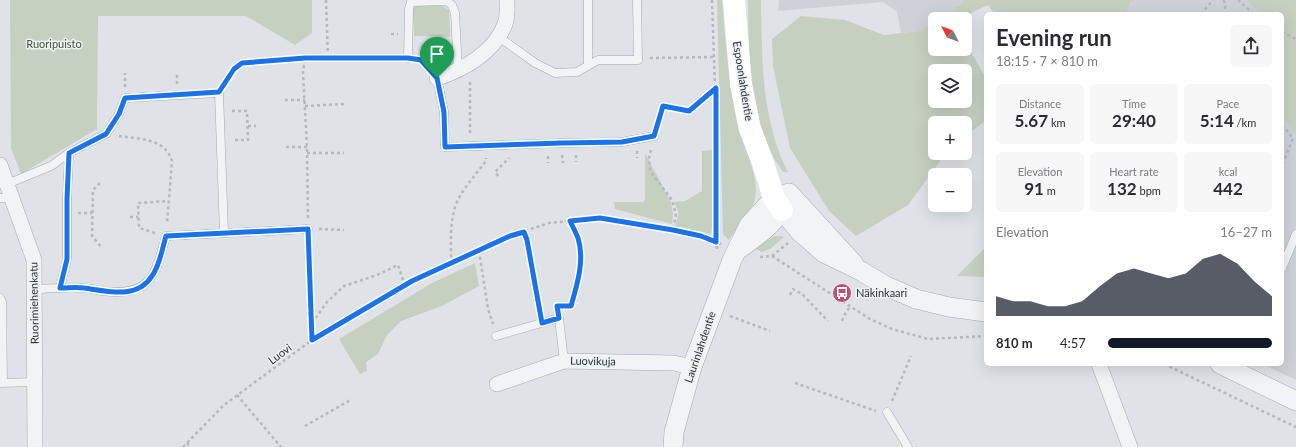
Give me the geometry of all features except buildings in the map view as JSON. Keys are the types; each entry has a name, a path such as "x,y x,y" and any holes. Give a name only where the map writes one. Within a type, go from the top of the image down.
{"main road":[{"name":"Espoonlahdentie","path":"734,0 741,84 750,128 762,160 782,200"}],"street":[{"path":"437,78 449,75 484,53 499,36 505,25 508,0"},
{"name":"Ruorimiehenkatu","path":"0,165 6,193 34,260 35,447"},
{"name":"Laurinlahdentie","path":"673,447 674,432 692,367 732,260 749,225 782,200"},
{"name":"Espoonlahdentie","path":"782,200 800,232 824,253 861,271 886,286 916,299 949,307 984,312"},
{"name":"Luovikuja","path":"497,384 564,361 674,363 692,367"},
{"path":"1100,366 1130,447"},
{"path":"1228,366 1241,369 1296,401"}],"lane":[{"path":"588,0 588,65"},
{"path":"499,36 535,63 555,73 577,72 598,60 638,60 637,0"},
{"path":"408,58 409,8 411,2 446,2 452,5 455,13 458,70"},
{"path":"437,78 444,112 445,147 622,142 654,136"},
{"path":"6,193 51,166 69,153 106,134 119,114 125,98 219,92 224,233"},
{"path":"60,288 67,259 69,153"},
{"path":"34,289 83,288 126,292 139,289 152,277 158,265 166,236 308,229"},
{"path":"1284,263 1296,234"},
{"path":"0,298 2,302 1,383 35,382"},
{"path":"496,336 559,318 564,361"},
{"path":"887,412 908,447"}],"path":[{"path":"326,0 328,58"},
{"path":"673,230 676,214 672,200 650,171 649,158 663,106 689,111 716,88 712,0"},
{"path":"1203,12 1213,0"},
{"path":"1224,0 1226,12"},
{"path":"1238,0 1252,12"},
{"path":"1284,33 1296,39"},
{"path":"391,34 396,34"},
{"path":"638,60 648,58 714,57"},
{"path":"305,58 303,73 307,147 312,340"},
{"path":"219,92 234,69 242,63 305,58 408,58 421,60 437,78"},
{"path":"470,82 470,146"},
{"name":"Luovi","path":"183,447 224,405 312,340 405,286 510,236 548,224 600,218 673,230 701,236 716,242 716,88"},
{"path":"285,100 305,100"},
{"path":"305,106 344,104"},
{"path":"220,111 247,111 248,126 248,140 220,140"},
{"path":"248,126 256,126"},
{"path":"1284,127 1293,138 1284,161"},
{"path":"106,134 147,140 160,144 166,148 170,154 172,161 166,236"},
{"path":"498,176 495,172 522,144"},
{"path":"451,263 451,234 455,210 459,197 486,161 486,146"},
{"path":"286,147 307,147"},
{"path":"307,153 344,153"},
{"path":"100,183 93,190 92,236 101,247"},
{"path":"149,231 139,228 138,203 168,201"},
{"path":"130,217 138,217"},
{"path":"559,318 557,306 571,306 579,279 581,260 578,240 570,221"},
{"path":"308,229 344,230"},
{"path":"524,232 527,240 542,323"},
{"path":"479,250 488,309"},
{"path":"772,256 870,319 892,329 928,339 984,336"},
{"path":"311,324 327,302 344,286 376,275 398,265 405,286"},
{"path":"790,295 793,289 802,294 828,321"},
{"path":"842,321 846,312 851,306"},
{"path":"726,314 770,331"},
{"path":"795,384 874,411 887,412 911,356"},
{"path":"1168,366 1296,426"},
{"path":"237,395 281,447"},
{"path":"306,426 352,399"},
{"path":"187,443 191,447"}],"shaded area":[{"path":"779,0 964,0 960,5 949,12 928,12 928,25 919,31 901,33 897,12 883,2 778,11"},
{"path":"1246,0 1258,12 1127,12 1131,1"},
{"path":"1284,36 1296,45 1296,380 1266,366 1284,366"}],"green space":[{"name":"Ruoripuisto","path":"10,0 312,0 312,33 295,45 246,16 98,16 97,129 21,174 11,148"},
{"path":"717,0 722,0 731,89 736,118 753,171 756,192 753,206 729,240 723,234"},
{"path":"748,0 761,0 763,66 768,110 779,152 788,172 783,172 773,157 763,135 752,98 749,57"},
{"path":"964,0 1147,0 1131,1 1127,12 993,12 988,5 972,13 949,12 960,5"},
{"path":"1246,0 1296,0 1296,134 1284,119 1284,12 1258,12"},
{"path":"419,4 439,4 449,10 450,37 414,36 413,8"},
{"path":"801,16 845,20 884,35 919,31 928,25 928,56 972,56 972,54 984,75 984,122 972,131 972,116 928,116 928,160 941,160 935,168 928,168 928,178 908,205 856,236 829,211 790,148 773,66 772,39"},
{"path":"712,150 713,220 711,234 675,226 679,213 674,202 685,201 702,191 702,151"},
{"path":"645,153 671,202 673,213 672,224 615,209 614,202 643,202 645,199"},
{"path":"775,236 784,237 770,249 762,252 756,249 761,244"},
{"path":"984,249 984,277 957,276"},
{"path":"475,263 479,286 442,306 401,321 387,335 378,354 366,362 367,371 360,374 339,339 432,283"}],"place":[{"name":"Näkinkaari","path":"842,293"}],"route":[{"path":"305,58 408,58 421,60 437,78 444,112 445,147 622,142 637,140 654,136 663,106 689,111 716,88 716,242 701,236 673,230 600,218 570,221 578,240 581,260 579,279 571,306 557,306 559,318 542,323 527,240 524,232 510,236 412,281 312,340 308,229 166,236 158,265 152,277 139,289 126,292 83,288 60,288 67,259 69,153 106,134 119,114 125,98 219,92 234,69 242,63 305,58"}]}
